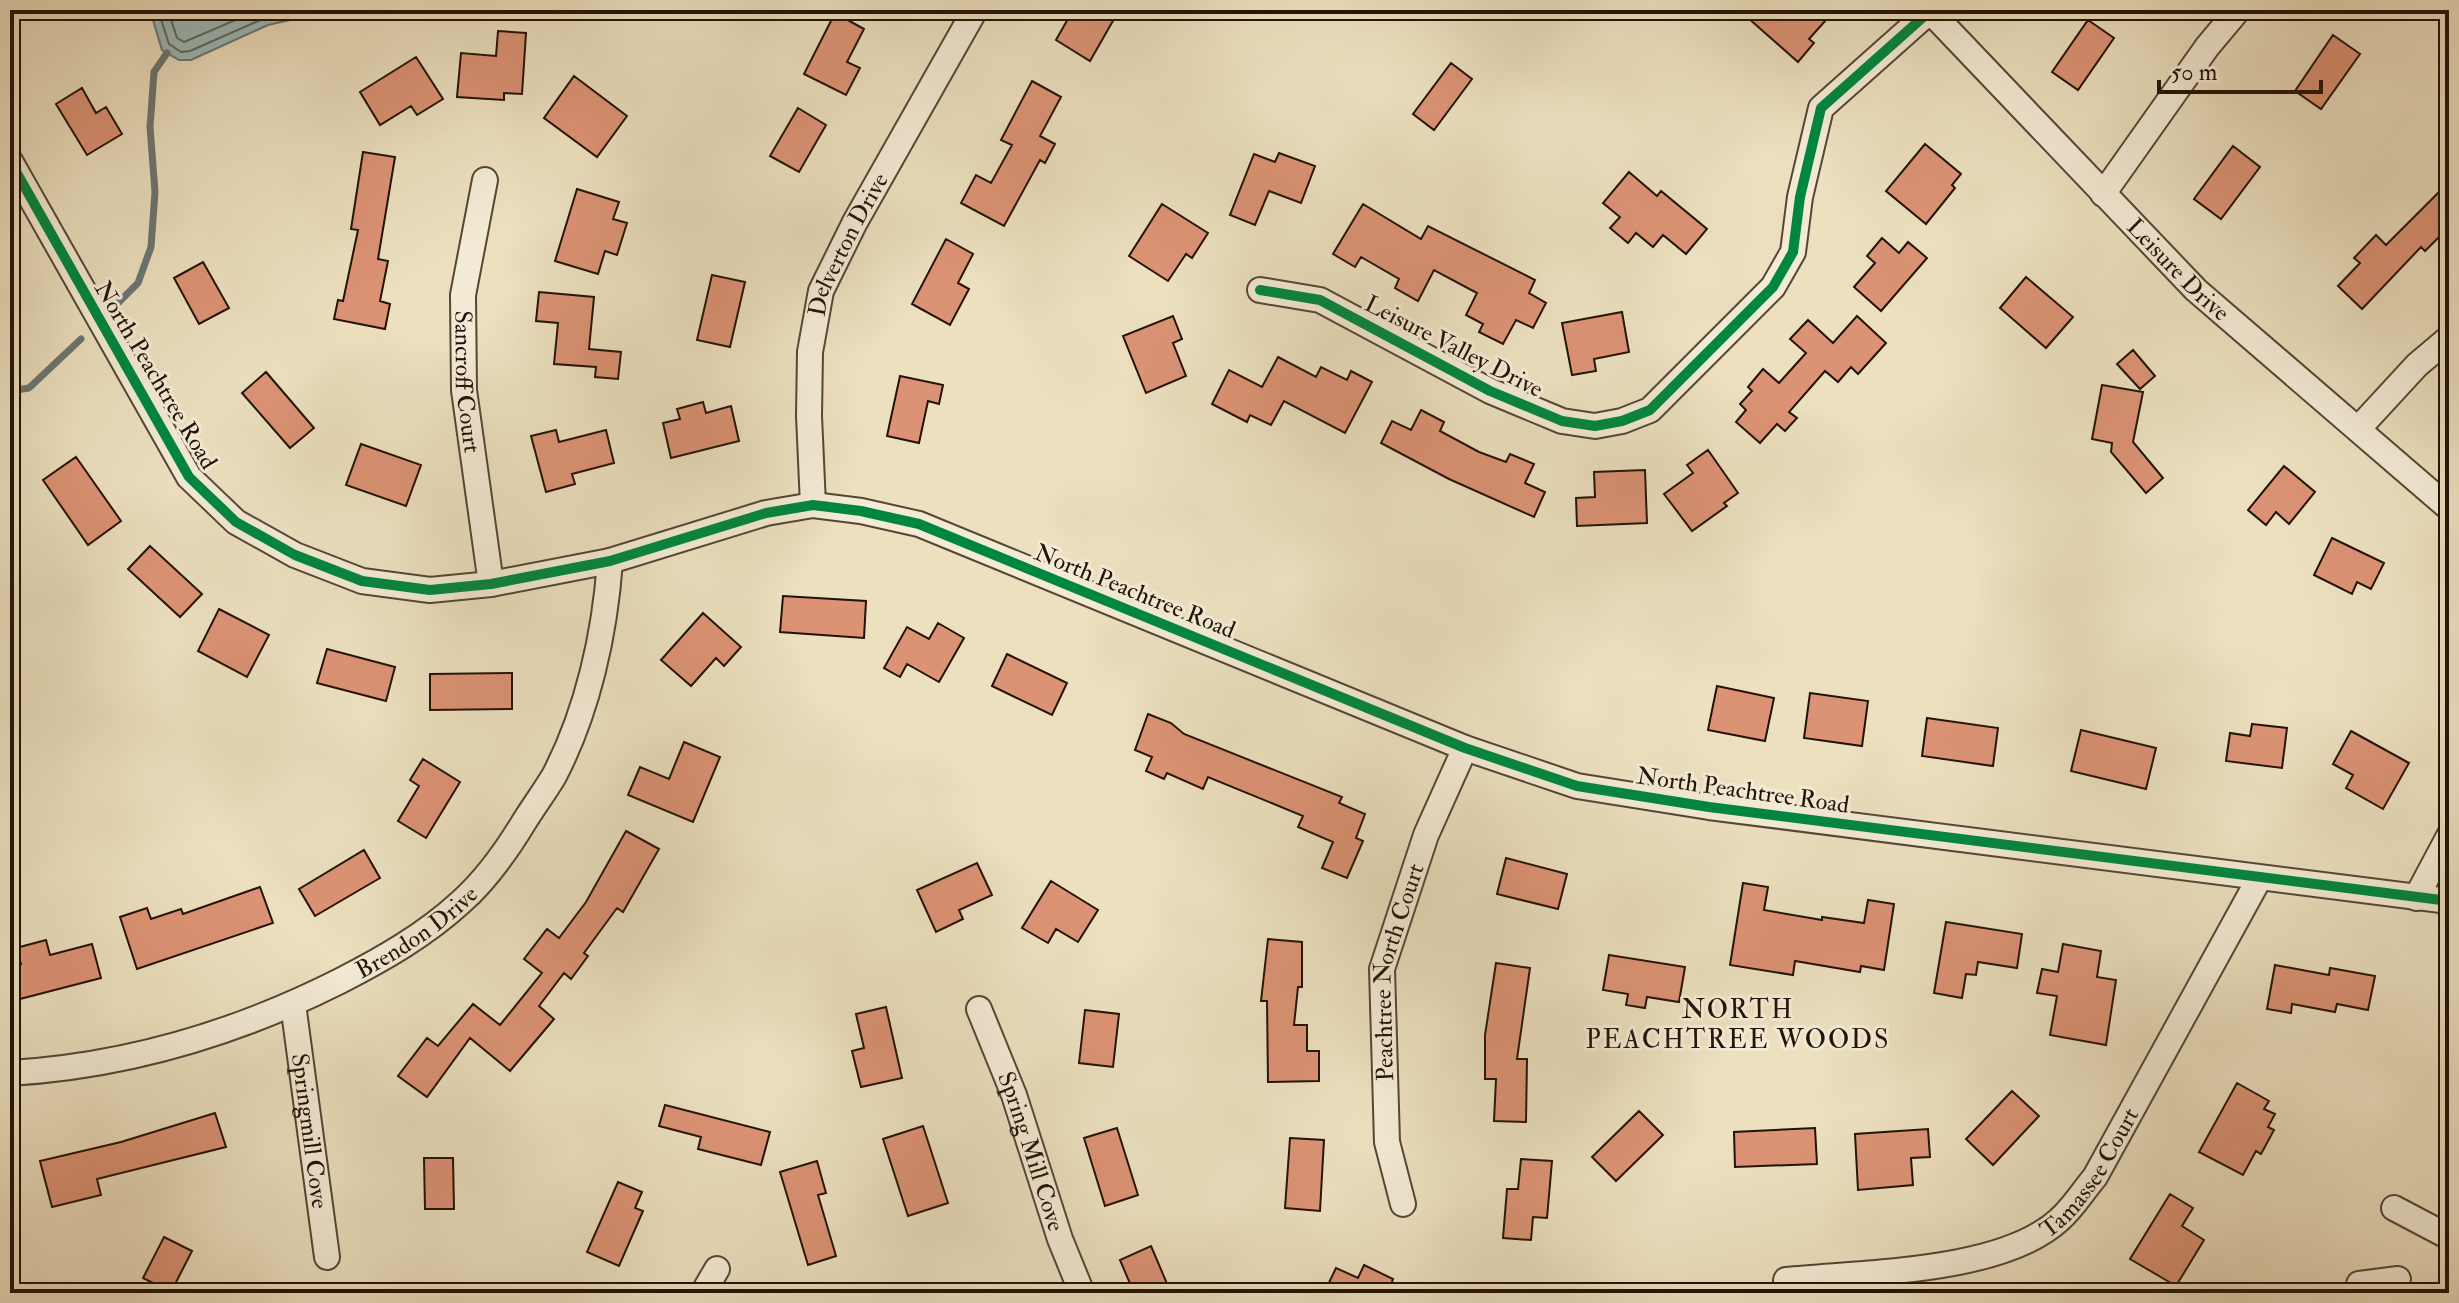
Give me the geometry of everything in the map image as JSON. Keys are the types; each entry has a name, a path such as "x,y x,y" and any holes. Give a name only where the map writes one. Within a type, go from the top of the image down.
{"street":[{"name":"Delverton Drive","path":"813,505 810,352 821,291 855,222 975,10"},
{"name":"Leisure Drive","path":"1930,10 2196,290 2449,508"},
{"name":"Leisure Valley Drive","path":"1260,290 1320,300 1490,391 1562,421 1595,426 1622,421 1650,410 1773,287 1793,252 1800,197 1821,108 1930,10"},
{"path":"2103,194 2207,47 2238,10"},
{"name":"North Peachtree Road","path":"10,161 189,477 236,522 295,555 362,581 430,590 491,584 610,561 766,513 813,505 861,511 919,524 1465,748 1577,786 1655,800 2449,901"},
{"name":"Sancroff Court","path":"485,180 463,295 464,390 491,584"},
{"path":"2358,429 2417,365 2449,338"},
{"name":"Brendon Drive","path":"10,1073 42,1071 135,1055 213,1035 293,1004 397,951 462,901 506,850 554,775 588,693 607,607 610,561"},
{"name":"Peachtree North Court","path":"1403,1204 1387,1142 1382,969 1426,835 1465,748"},
{"path":"2416,898 2449,836"},
{"name":"Tamassee Court","path":"1786,1280 1947,1265 2015,1248 2059,1220 2095,1177 2259,879"},
{"name":"Springmill Cove","path":"293,1004 327,1257"},
{"name":"Spring Mill Cove","path":"979,1009 1014,1095 1060,1239 1082,1293"},
{"path":"2394,1208 2449,1237"},
{"path":"703,1293 717,1269"},
{"path":"2359,1284 2398,1279"}],"water":[{"path":"150,10 334,10 268,25 191,60 179,60 162,50"}],"building":[{"path":"1073,10 1100,10 1114,19 1090,61 1056,40"},
{"path":"1739,10 1835,10 1809,39 1814,43 1798,62"},
{"path":"835,13 864,29 847,62 860,68 846,95 804,74"},
{"path":"2088,20 2114,38 2078,90 2052,72"},
{"path":"498,31 526,33 522,94 504,93 504,100 457,97 461,53 496,56"},
{"path":"2333,35 2360,54 2321,109 2295,91"},
{"path":"416,57 443,99 417,115 411,106 380,125 360,92"},
{"path":"1451,63 1472,79 1434,130 1413,114"},
{"path":"574,76 627,116 597,157 544,118"},
{"path":"1032,81 1061,97 1040,136 1055,144 1045,163 1040,160 1004,226 961,203 976,175 991,183 1012,145 1001,140"},
{"path":"82,88 96,113 106,107 122,134 87,155 56,104"},
{"path":"798,108 826,125 799,172 770,156"},
{"path":"1925,144 1961,174 1952,185 1955,188 1926,224 1886,191"},
{"path":"2233,146 2260,167 2221,219 2194,199"},
{"path":"363,152 395,157 378,259 388,261 380,301 390,304 385,329 334,319 338,300 343,301 358,230 351,229"},
{"path":"1279,153 1315,166 1301,203 1269,191 1255,225 1230,215 1254,154 1275,162"},
{"path":"1629,172 1657,196 1661,191 1707,229 1686,254 1663,235 1653,247 1636,233 1628,243 1610,228 1620,217 1603,203"},
{"path":"2449,182 2449,227 2425,251 2421,247 2362,309 2338,286 2360,263 2354,258 2376,235 2386,245"},
{"path":"577,189 619,202 613,219 627,223 617,255 605,251 598,274 555,261"},
{"path":"1162,204 1208,233 1192,258 1186,254 1168,281 1129,256"},
{"path":"1363,204 1421,239 1428,226 1535,280 1529,293 1546,303 1533,328 1516,320 1503,344 1479,332 1483,324 1466,315 1477,293 1434,270 1418,301 1395,288 1399,279 1361,257 1355,267 1333,254"},
{"path":"1882,238 1899,253 1908,242 1927,258 1881,311 1854,287 1875,263 1867,256"},
{"path":"946,239 973,254 958,283 969,289 950,325 912,304"},
{"path":"203,262 229,308 199,324 174,278"},
{"path":"712,275 745,282 730,347 697,340"},
{"path":"2026,277 2073,317 2046,348 2000,308"},
{"path":"539,292 594,297 589,349 621,352 618,379 595,377 596,367 554,364 558,323 536,321"},
{"path":"1622,312 1629,352 1594,359 1596,371 1572,375 1562,323"},
{"path":"1173,316 1182,339 1173,343 1186,376 1146,393 1123,336"},
{"path":"1857,316 1886,343 1858,374 1851,367 1838,382 1825,371 1789,412 1797,418 1785,431 1777,424 1760,443 1736,422 1746,410 1740,404 1752,391 1748,387 1763,369 1779,383 1806,353 1790,339 1808,320 1833,343"},
{"path":"2133,350 2155,376 2140,389 2117,364"},
{"path":"1278,357 1316,377 1321,367 1347,380 1351,371 1372,382 1345,433 1284,401 1271,425 1250,415 1247,422 1212,404 1229,370 1262,387"},
{"path":"266,372 314,428 290,448 242,393"},
{"path":"900,376 943,385 939,404 928,401 919,443 887,436"},
{"path":"2102,385 2143,392 2133,442 2163,478 2146,493 2111,452 2112,443 2092,439"},
{"path":"703,402 706,413 731,406 739,441 671,458 663,423 680,419 677,409"},
{"path":"1421,410 1444,422 1440,431 1479,452 1506,462 1510,454 1534,464 1525,483 1545,492 1534,517 1449,479 1381,443 1392,421 1411,430"},
{"path":"556,430 559,442 606,430 614,463 572,474 575,484 546,492 531,436"},
{"path":"361,444 421,465 406,506 346,485"},
{"path":"1708,450 1738,493 1724,503 1727,506 1692,531 1664,494 1693,473 1687,465"},
{"path":"76,457 121,521 88,545 43,480"},
{"path":"2284,466 2315,492 2289,524 2276,512 2266,525 2248,510"},
{"path":"1645,470 1647,523 1577,526 1576,498 1595,497 1594,472"},
{"path":"2332,538 2384,563 2371,589 2357,582 2352,594 2314,575"},
{"path":"150,546 202,594 180,617 128,569"},
{"path":"783,596 866,601 864,638 780,632"},
{"path":"219,609 269,635 247,677 198,651"},
{"path":"703,613 741,647 724,666 716,658 691,686 661,660"},
{"path":"938,623 964,638 939,682 907,664 900,677 884,668 907,627 929,639"},
{"path":"327,649 395,667 386,701 317,683"},
{"path":"1007,654 1067,683 1052,715 992,686"},
{"path":"512,673 512,709 430,710 430,674"},
{"path":"1717,686 1774,698 1765,741 1708,730"},
{"path":"1810,693 1868,701 1862,746 1804,738"},
{"path":"1148,714 1171,723 1184,734 1342,797 1339,803 1365,814 1356,838 1363,841 1347,878 1322,868 1333,842 1298,827 1303,816 1208,777 1203,789 1167,773 1164,779 1146,771 1152,757 1135,750"},
{"path":"1927,718 1998,728 1993,766 1922,756"},
{"path":"2252,724 2287,728 2282,768 2226,761 2230,733 2250,736"},
{"path":"2081,730 2156,748 2146,789 2071,771"},
{"path":"2351,731 2409,763 2383,809 2346,788 2353,775 2333,764"},
{"path":"684,742 720,757 693,822 628,795 640,767 669,779"},
{"path":"423,759 460,782 426,838 398,821 419,786 410,780"},
{"path":"626,831 659,849 623,912 617,908 584,953 588,956 571,979 564,973 539,1006 554,1019 510,1071 470,1038 427,1097 398,1076 427,1038 438,1046 473,1004 500,1025 542,973 524,959 547,929 559,938 586,902"},
{"path":"364,850 380,878 315,916 299,889"},
{"path":"1506,858 1567,874 1558,909 1497,894"},
{"path":"977,863 992,895 959,910 963,919 936,932 917,890"},
{"path":"1051,881 1098,910 1078,942 1056,929 1048,943 1022,928"},
{"path":"1743,883 1768,887 1764,910 1822,920 1822,917 1864,923 1868,900 1894,904 1884,970 1861,966 1860,972 1795,961 1793,975 1730,965"},
{"path":"260,887 273,923 137,969 120,917 147,908 151,919 181,909 183,914"},
{"path":"1946,922 2022,934 2017,968 1978,962 1976,975 1966,974 1962,998 1934,993"},
{"path":"1268,939 1302,942 1302,987 1298,987 1294,1025 1307,1025 1307,1051 1319,1051 1319,1081 1268,1082 1267,1001 1261,1001"},
{"path":"46,940 50,955 92,944 101,978 20,999 12,966 21,964 16,948"},
{"path":"2063,944 2101,951 2097,977 2116,980 2106,1045 2050,1035 2057,996 2037,993 2042,969 2058,972"},
{"path":"1609,955 1685,967 1679,1002 1647,997 1645,1008 1626,1005 1628,994 1603,990"},
{"path":"1496,963 1530,968 1517,1059 1527,1059 1526,1122 1494,1121 1496,1079 1485,1079 1485,1035"},
{"path":"2275,965 2329,975 2330,968 2375,976 2368,1010 2337,1004 2335,1012 2292,1004 2291,1013 2267,1009"},
{"path":"886,1007 902,1078 861,1087 852,1051 864,1048 856,1014"},
{"path":"1085,1010 1119,1014 1113,1067 1079,1063"},
{"path":"2237,1083 2269,1101 2264,1109 2275,1114 2268,1127 2274,1130 2261,1154 2256,1151 2243,1175 2199,1152"},
{"path":"2012,1091 2039,1116 1993,1165 1966,1139"},
{"path":"665,1105 770,1132 761,1165 698,1149 701,1137 659,1126"},
{"path":"1639,1111 1663,1135 1616,1181 1592,1157"},
{"path":"215,1113 226,1147 97,1179 101,1195 52,1207 40,1161 121,1142"},
{"path":"923,1126 948,1203 908,1216 883,1139"},
{"path":"1117,1128 1138,1195 1105,1206 1084,1138"},
{"path":"1815,1128 1817,1164 1735,1167 1734,1132"},
{"path":"1928,1129 1930,1157 1911,1158 1913,1185 1858,1190 1855,1134"},
{"path":"1290,1138 1324,1140 1320,1211 1285,1208"},
{"path":"424,1158 453,1158 454,1209 425,1209"},
{"path":"1521,1159 1552,1161 1547,1218 1533,1217 1531,1240 1503,1238 1507,1189 1518,1189"},
{"path":"817,1161 826,1193 818,1195 836,1256 808,1265 780,1172"},
{"path":"618,1182 642,1192 635,1208 643,1211 619,1266 587,1252"},
{"path":"2170,1194 2193,1208 2182,1226 2204,1240 2176,1286 2130,1259"},
{"path":"164,1237 192,1251 171,1292 143,1278"},
{"path":"1151,1246 1171,1293 1134,1293 1120,1260"},
{"path":"1364,1265 1393,1279 1388,1293 1324,1293 1336,1268 1358,1278"}],"waterway":[{"path":"115,306 138,283 151,247 155,192 150,127 154,72 167,53"},
{"path":"10,391 29,388 81,339"}],"cycle path":[{"path":"1260,290 1320,300 1490,391 1562,421 1595,426 1622,421 1650,410 1773,287 1793,252 1800,197 1821,108 1930,11"},
{"path":"10,161 189,477 236,522 295,555 362,581 430,590 491,584 610,561 766,513 813,505 861,511 919,524 1465,748 1577,786 1709,807 2449,901"}],"district":[{"name":"NORTH PEACHTREE WOODS","path":"1738,1024"}]}
